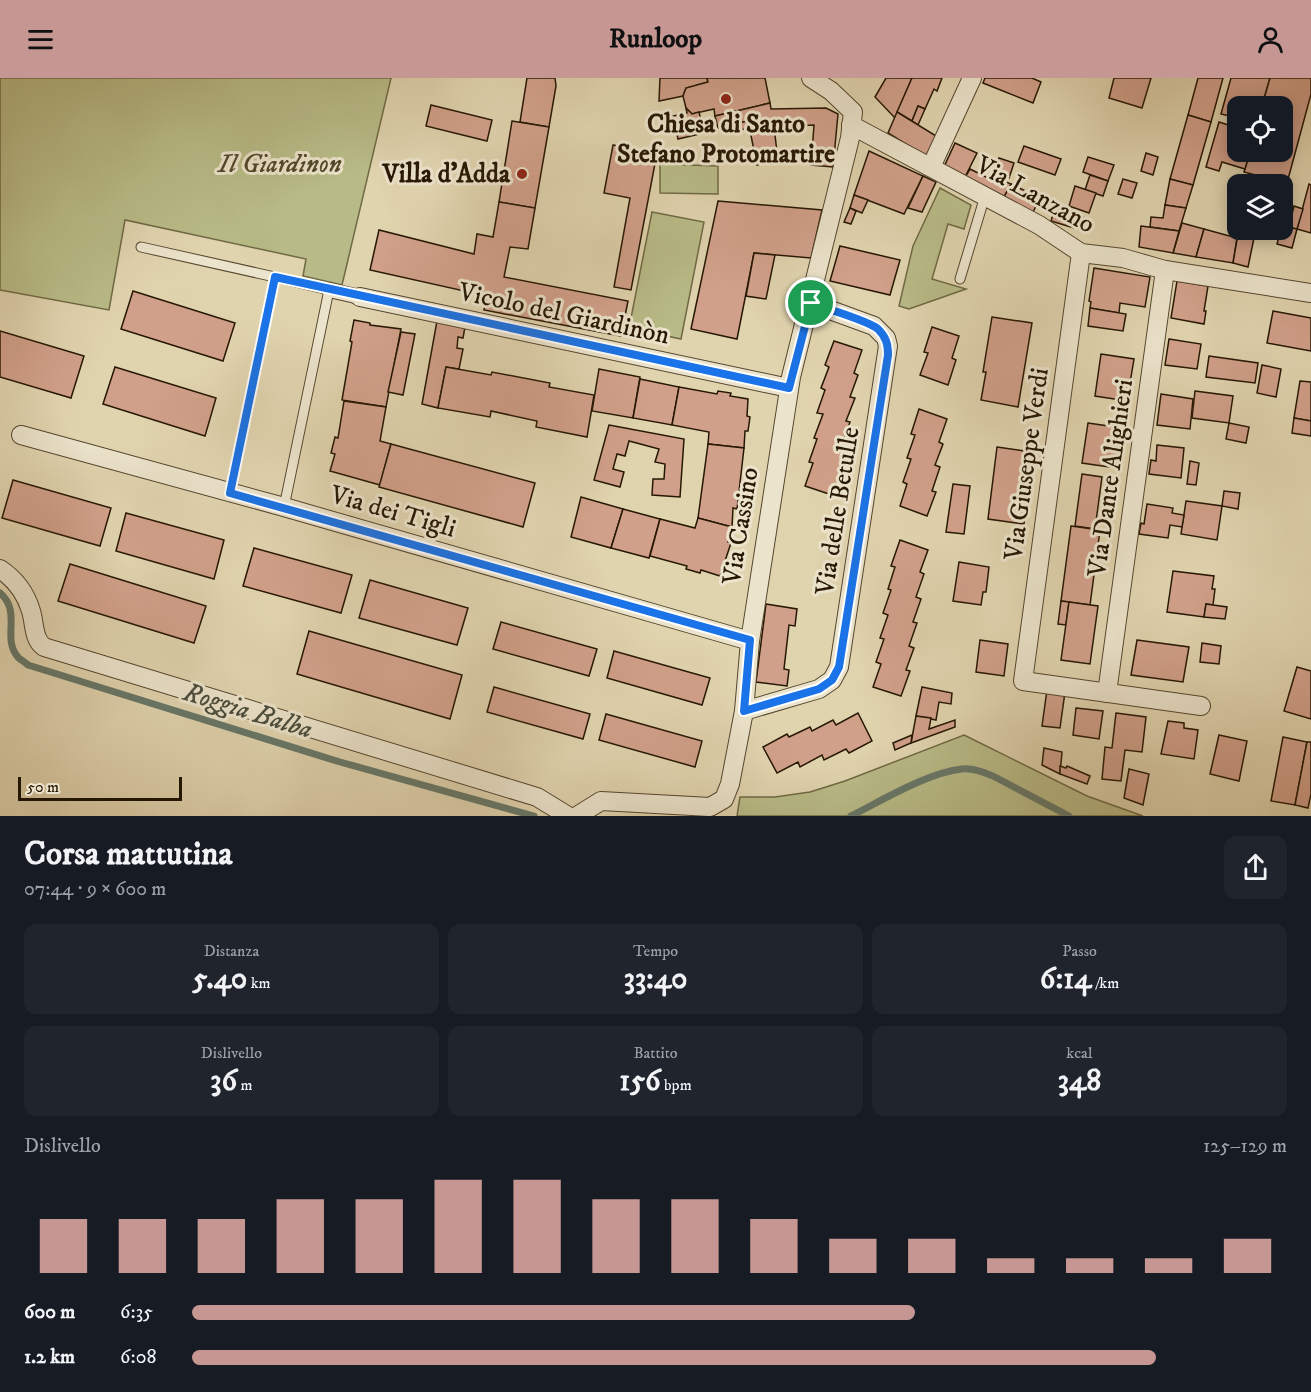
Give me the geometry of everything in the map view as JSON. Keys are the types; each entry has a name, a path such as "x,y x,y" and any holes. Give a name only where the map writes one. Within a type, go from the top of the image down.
{"street":[{"name":"Via Lanzano","path":"811,78 831,91 852,119 931,167 1039,225 1081,254 1123,258 1165,270 1311,293"},
{"path":"931,167 972,78"},
{"name":"Via Cassino","path":"577,816 601,801 702,808 723,807 730,784 744,711 750,640 789,388 850,138 852,119"},
{"name":"Via Giuseppe Verdi","path":"1081,254 1023,681 1107,693"},
{"name":"Via Dante Alighieri","path":"1107,693 1165,270"},
{"name":"Vicolo del Giardinòn","path":"329,290 789,388"},
{"name":"Via delle Betulle","path":"744,711 819,689 832,680 839,667 888,346 886,338 874,326 811,303"},
{"name":"Via dei Tigli","path":"21,435 284,507 750,640"},
{"path":"0,569 17,583 26,598 39,643 44,647 537,797 568,816"},
{"path":"1107,693 1201,706"}],"lane":[{"path":"960,279 984,196"},
{"path":"141,247 329,290 284,507"},
{"path":"230,493 275,277"}],"green space":[{"name":"Il Giardinon","path":"0,78 391,78 342,285 303,276 306,259 125,220 109,310 0,290"},
{"path":"660,164 718,166 718,194 660,193"},
{"path":"940,188 971,205 964,229 948,224 932,279 966,289 909,309 899,306 913,246"},
{"path":"652,212 704,222 681,339 629,328"},
{"path":"964,735 1087,796 1143,816 737,816 740,797 775,797 810,792 845,781"}],"building":[{"path":"527,78 555,78 556,86 549,127 520,122"},
{"path":"660,78 707,78 708,82 686,88 683,96 659,101"},
{"name":"Chiesa di Santo Stefano Protomartire","path":"707,78 765,78 770,103 715,116 714,109 692,114 686,108 683,96 686,88 708,82"},
{"path":"886,78 912,78 895,118 875,97"},
{"path":"912,78 942,78 937,91 934,89 925,109 918,106 912,121 897,112"},
{"path":"985,78 1032,78 1041,82 1033,103 983,83"},
{"path":"1114,78 1151,78 1142,108 1109,98"},
{"path":"1198,78 1223,78 1211,122 1188,115"},
{"path":"1231,78 1270,78 1265,96 1227,96 1227,115 1221,114"},
{"path":"1270,78 1311,78 1311,94 1293,161 1293,96 1265,96"},
{"path":"770,103 771,109 826,108 838,114 833,167 811,165 814,125 774,127 778,160 757,165 748,121 718,128 715,116"},
{"path":"431,105 492,120 487,141 426,126"},
{"path":"918,106 925,109 918,125 912,121"},
{"path":"686,108 692,114 699,112 704,133 678,139 673,116 687,113"},
{"path":"897,112 941,139 930,159 888,133"},
{"path":"1188,115 1211,122 1193,185 1170,179"},
{"name":"Villa d’Adda","path":"512,121 549,127 535,208 499,202"},
{"path":"748,121 750,128 730,132 729,125"},
{"path":"1219,122 1227,125 1227,162 1247,162 1245,169 1222,162 1219,171 1206,167"},
{"path":"955,143 977,153 964,179 943,169"},
{"path":"613,145 657,153 631,290 614,287 630,198 604,193"},
{"path":"1024,146 1061,159 1055,175 1018,162"},
{"path":"869,151 923,176 904,214 854,195"},
{"path":"1146,153 1158,157 1153,175 1141,171"},
{"path":"1088,157 1114,165 1108,181 1083,172"},
{"path":"999,158 1014,163 1009,178 994,173"},
{"path":"1247,162 1293,162 1289,174 1244,172"},
{"path":"970,169 990,179 991,175 1011,184 1003,199 964,179"},
{"path":"1090,175 1108,181 1103,196 1085,190"},
{"path":"923,176 936,182 922,212 908,208"},
{"path":"1123,179 1137,183 1132,198 1118,194"},
{"path":"1170,179 1193,185 1186,208 1165,205"},
{"path":"1011,184 1040,198 1032,214 1003,199"},
{"path":"1309,184 1311,185 1311,233 1297,229"},
{"path":"1075,186 1096,193 1089,213 1069,206"},
{"path":"854,195 868,200 862,213 850,208"},
{"path":"718,201 822,210 811,258 754,253 737,339 691,329"},
{"path":"499,202 535,208 528,249 510,247 504,277 628,301 621,336 484,310 487,296 370,270 379,230 474,254 477,234 493,237"},
{"path":"1165,205 1186,208 1179,231 1150,227 1151,217 1163,218"},
{"path":"1294,206 1303,209 1297,229 1293,228"},
{"path":"850,208 856,211 851,224 844,222"},
{"path":"1055,208 1088,219 1084,231 1051,221"},
{"path":"1182,223 1204,229 1196,257 1173,253"},
{"path":"1141,226 1179,231 1173,253 1139,247"},
{"path":"1293,228 1297,229 1292,248 1277,244 1278,240 1293,240"},
{"path":"1204,229 1227,235 1227,240 1237,240 1233,263 1196,257"},
{"path":"1237,240 1254,240 1248,267 1233,263"},
{"path":"840,246 900,260 890,295 830,281"},
{"path":"754,253 775,255 766,299 746,296"},
{"path":"1094,268 1150,277 1145,307 1120,303 1119,313 1090,308"},
{"path":"1177,281 1208,286 1204,324 1171,318"},
{"path":"133,291 235,323 223,361 121,329"},
{"path":"1090,308 1126,314 1123,331 1088,326"},
{"path":"1273,311 1311,318 1311,351 1267,343"},
{"path":"992,317 1032,323 1018,407 981,400"},
{"path":"354,320 370,323 370,325 401,329 386,407 342,400"},
{"path":"437,321 465,327 463,338 458,337 457,348 463,349 459,369 446,367 438,408 422,404"},
{"path":"932,327 959,336 952,358 956,360 948,385 920,375 928,353 924,352"},
{"path":"0,331 84,356 71,398 0,377"},
{"path":"401,332 415,334 403,395 388,392"},
{"path":"1169,339 1201,344 1197,369 1165,365"},
{"path":"834,341 862,350 854,373 858,375 850,397 855,398 846,421 850,422 842,445 847,446 838,470 843,472 835,496 805,486 813,463 809,462 817,439 814,438 823,414 817,413 825,390 821,388 829,367 825,365"},
{"path":"1101,354 1134,359 1127,401 1095,396"},
{"path":"1209,356 1258,363 1255,383 1206,377"},
{"path":"1262,365 1281,369 1276,397 1257,393"},
{"path":"115,367 216,398 205,436 103,404"},
{"path":"446,367 491,375 492,372 550,383 549,387 594,395 587,437 536,427 537,421 491,411 490,417 438,408"},
{"path":"599,369 640,377 633,418 592,411"},
{"path":"640,379 679,387 672,425 633,418"},
{"path":"1300,381 1311,382 1311,421 1294,418"},
{"path":"679,387 717,394 718,391 731,393 730,396 748,399 747,416 750,417 748,431 745,431 744,448 708,444 709,432 672,425"},
{"path":"1195,391 1233,396 1229,423 1192,418"},
{"path":"1161,394 1193,399 1190,429 1157,425"},
{"path":"344,401 386,407 380,441 391,444 380,485 330,471 335,454 331,453 335,437 338,438"},
{"path":"919,409 947,419 939,442 943,444 935,465 940,467 932,491 936,492 927,516 900,506 907,484 903,482 911,459 907,458 915,435 911,434"},
{"path":"1294,418 1311,421 1311,436 1292,433"},
{"path":"1088,423 1122,428 1116,468 1082,463"},
{"path":"1229,423 1249,427 1246,443 1226,439"},
{"path":"609,425 684,439 680,497 652,495 653,479 664,479 665,464 655,462 659,449 629,441 625,456 617,454 613,469 624,472 620,487 594,480"},
{"path":"391,444 535,483 523,527 379,487"},
{"path":"708,444 744,448 737,509 733,508 732,527 698,518"},
{"path":"1157,445 1184,448 1181,478 1149,474 1151,460 1156,461"},
{"path":"997,447 1032,452 1024,524 988,519"},
{"path":"1190,461 1199,463 1196,485 1187,484"},
{"path":"1082,474 1102,477 1095,529 1075,526"},
{"path":"13,480 111,508 100,546 2,518"},
{"path":"953,484 970,486 964,534 946,532"},
{"path":"1224,491 1240,493 1238,509 1222,506"},
{"path":"581,497 623,509 611,548 571,537"},
{"path":"1186,501 1222,506 1217,540 1181,534"},
{"path":"1147,504 1173,508 1172,513 1184,515 1182,527 1170,525 1168,538 1139,534 1141,523 1144,524"},
{"path":"623,509 660,519 649,558 611,548"},
{"path":"126,513 224,540 214,579 116,551"},
{"path":"698,518 732,527 728,542 731,543 720,576 701,570 700,573 686,569 687,566 650,556 660,519 695,528"},
{"path":"1071,526 1100,530 1090,605 1061,601"},
{"path":"900,540 928,550 920,572 924,574 916,597 921,599 913,622 917,623 909,646 914,648 906,670 910,671 901,696 873,687 881,664 876,662 884,639 880,638 888,615 883,613 891,590 888,589 895,567 891,566"},
{"path":"254,548 352,575 341,613 243,586"},
{"path":"959,562 989,567 986,592 983,592 981,605 953,601"},
{"path":"70,564 206,606 194,643 58,601"},
{"path":"1173,571 1214,576 1213,605 1206,604 1204,617 1167,612"},
{"path":"370,580 468,608 457,645 359,618"},
{"path":"1061,601 1069,602 1066,625 1058,624"},
{"path":"1069,602 1098,606 1090,664 1061,660"},
{"path":"766,604 797,609 795,626 789,625 784,669 789,670 787,686 756,682"},
{"path":"1206,604 1227,607 1225,619 1204,617"},
{"path":"501,622 597,649 589,676 493,649"},
{"path":"309,631 462,675 450,719 297,674"},
{"path":"980,640 1008,644 1004,676 976,672"},
{"path":"1137,640 1189,647 1183,682 1131,675"},
{"path":"1202,643 1221,646 1219,664 1200,662"},
{"path":"614,651 710,678 702,705 607,678"},
{"path":"1297,667 1311,671 1311,719 1284,711"},
{"path":"494,687 590,714 583,739 487,712"},
{"path":"922,687 952,693 951,704 939,702 936,720 916,716"},
{"path":"1047,690 1065,692 1060,728 1042,726"},
{"path":"1076,708 1103,711 1099,739 1073,735"},
{"path":"858,713 872,741 849,753 846,749 824,760 822,755 800,767 798,762 777,773 763,747 787,734 789,737 810,727 812,731 833,720 836,725"},
{"path":"1116,713 1146,717 1142,752 1125,750 1121,781 1102,779 1105,747 1112,748"},
{"path":"606,714 702,741 695,767 599,740"},
{"path":"916,716 931,718 929,729 955,720 955,727 911,743"},
{"path":"1168,721 1184,723 1184,728 1198,730 1194,759 1161,754"},
{"path":"912,735 911,743 895,750 893,743"},
{"path":"1219,735 1247,741 1239,781 1210,774"},
{"path":"1283,737 1307,742 1295,805 1271,801"},
{"path":"1307,742 1311,742 1311,794 1308,808 1295,805"},
{"path":"1044,748 1062,752 1060,774 1042,765"},
{"path":"1060,766 1066,768 1067,766 1090,776 1087,784 1060,774"},
{"path":"1129,769 1149,774 1143,805 1124,798"}],"waterway":[{"name":"Roggia Balba","path":"0,593 10,608 13,649 18,657 28,665 340,762 534,816"},
{"name":"Roggia Balba","path":"851,816 920,781 949,771 966,769 993,776 1069,816"}],"place":[{"name":"Chiesa di Santo Stefano Protomartire","path":"726,99"},
{"name":"Villa d’Adda","path":"522,174"}],"route":[{"path":"275,277 789,388 811,303 874,326 886,338 888,346 839,667 832,680 819,689 744,711 750,640 230,493 275,277"}]}
